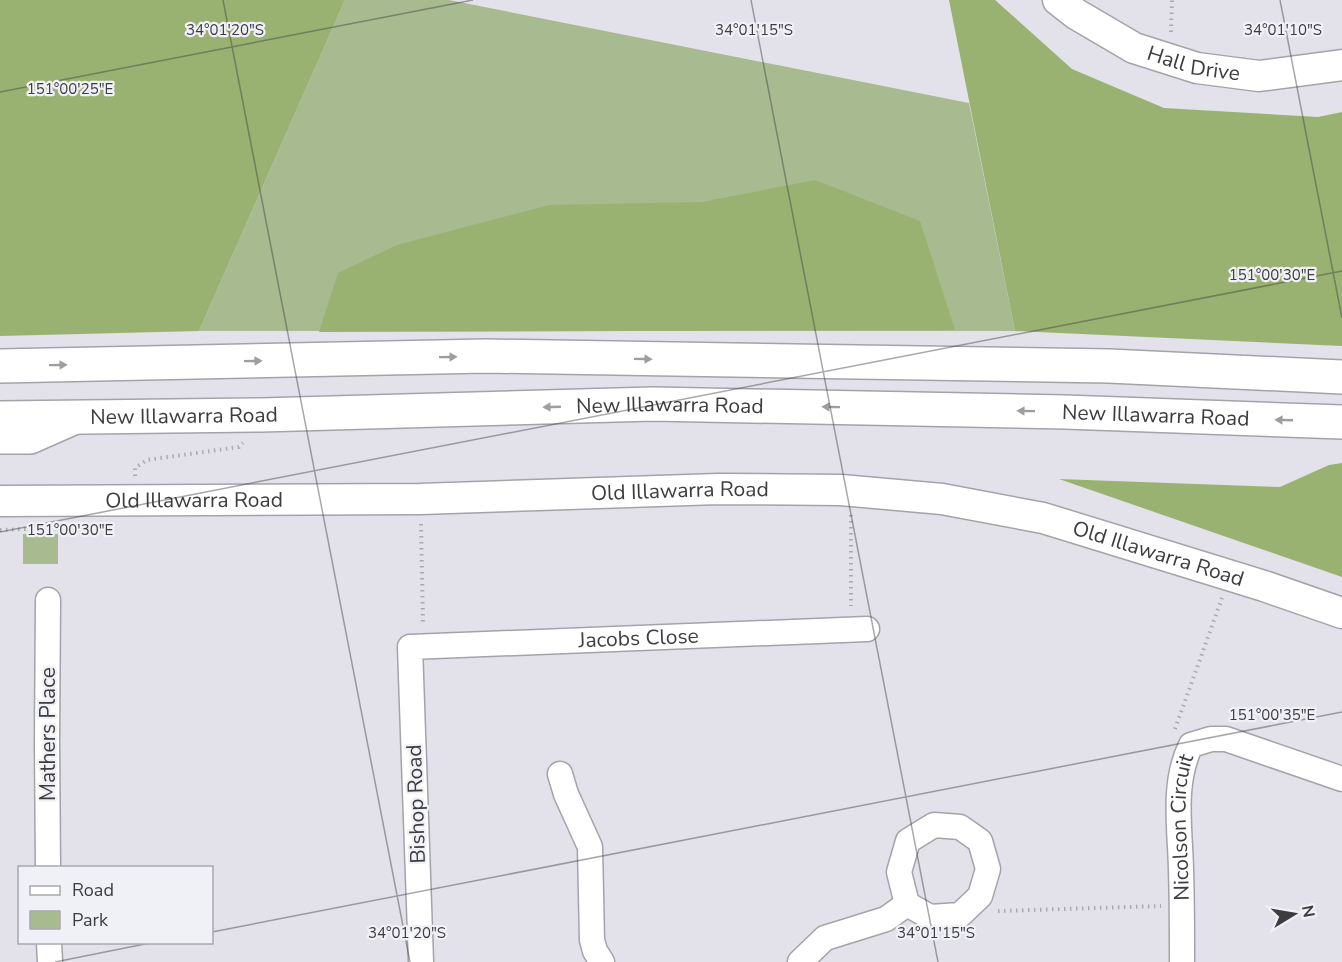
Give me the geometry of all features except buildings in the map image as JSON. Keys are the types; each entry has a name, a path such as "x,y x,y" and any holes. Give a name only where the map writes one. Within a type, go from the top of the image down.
{"main road":[{"path":"0,366 486,356 1108,366 1342,377"},
{"name":"New Illawarra Road","path":"0,418 261,415 652,404 1065,412 1342,422"},
{"path":"0,436 30,437 73,417"}],"street":[{"name":"Hall Drive","path":"1058,0 1076,14 1134,48 1197,68 1259,76 1342,65"},
{"name":"Old Illawarra Road","path":"0,501 420,499 718,489 841,490 942,499 1043,518 1264,586 1342,613"},
{"name":"Mathers Place","path":"48,600 48,866"},
{"name":"Jacobs Close","path":"417,647 859,630"},
{"name":"Bishop Road","path":"417,647 421,962"},
{"name":"Nicolson Circuit","path":"1182,962 1179,801 1184,759 1191,745 1211,739 1226,739 1342,779"},
{"path":"560,774 566,794 590,847 592,940 595,951 602,962"},
{"path":"934,825 960,827 980,841 988,869 981,896 960,915 930,917 907,904 898,872 908,841 934,825"},
{"path":"800,962 825,938 886,919 907,904"},
{"path":"50,944 50,962"}],"path":[{"path":"1170,59 1172,0"},
{"path":"132,499 135,468 147,460 239,447 252,434 261,415"},
{"path":"850,511 859,630"},
{"path":"417,647 421,514"},
{"path":"0,530 36,529"},
{"path":"1174,732 1222,597 1231,600"},
{"path":"970,905 977,912 1168,906"}],"green space":[{"path":"0,0 345,0 199,331 0,336"},
{"path":"345,0 449,0 969,103 1015,331 199,331"},
{"path":"949,0 995,0 1072,69 1164,108 1318,117 1342,112 1342,346 1015,331"},
{"path":"815,180 920,221 955,330 319,332 338,273 397,245 549,205 702,202"},
{"path":"1342,463 1342,577 1059,479 1280,487 1329,465"},
{"path":"23,534 58,534 58,564 23,564"}]}
